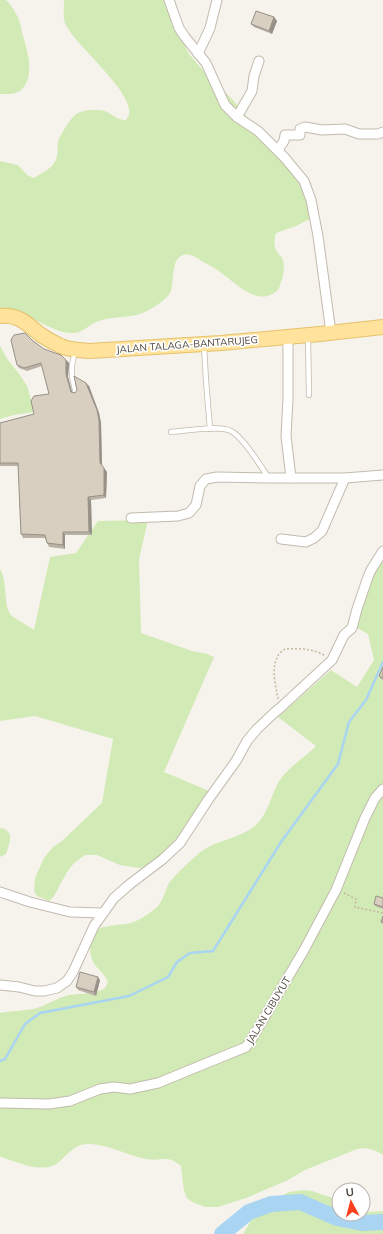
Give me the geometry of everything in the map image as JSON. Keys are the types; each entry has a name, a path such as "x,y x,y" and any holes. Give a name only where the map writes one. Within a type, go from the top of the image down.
{"main road":[{"name":"JALAN TALAGA-BANTARUJEG","path":"0,316 8,315 22,319 43,336 62,347 88,351 204,344 383,327"}],"street":[{"path":"169,0 178,28 206,63 226,105 237,117 258,131 278,150 304,181 311,200 318,236 331,333"},
{"path":"198,54 210,28 217,0"},
{"path":"237,117 252,91 254,76 259,60"},
{"path":"278,150 284,141 284,135 300,135 300,129 305,127 322,130 346,129 359,134 378,134 383,132"},
{"path":"288,337 288,399 286,436 291,478"},
{"path":"131,518 178,516 189,513 196,505 200,486 206,479 216,477 345,478 383,475"},
{"path":"281,539 306,542 322,532 345,478"},
{"path":"0,985 19,987 35,991 52,990 63,984 74,972 91,930 114,898 163,859 180,843 248,741 274,712 332,660 344,635 352,628 368,577 383,551"},
{"name":"JALAN CIBUYUT","path":"0,1103 48,1104 70,1101 100,1089 114,1087 130,1089 158,1083 246,1047 300,956 336,890 365,818 375,798 383,789"},
{"path":"0,892 30,902 70,912 103,913"}],"lane":[{"path":"308,335 309,395"},
{"path":"204,344 210,429"},
{"path":"75,350 71,376 76,393"},
{"path":"171,432 221,428 230,431 241,439 269,478"}],"path":[{"path":"280,708 275,682 274,666 277,657 285,649 296,648 319,652 332,660"},
{"path":"336,890 356,899 355,907 383,913"}],"green space":[{"path":"0,0 6,0 17,16 26,45 29,65 28,79 25,85 19,92 11,94 0,94"},
{"path":"64,0 165,0 176,28 189,54 206,74 232,99 307,188 314,217 296,226 276,233 274,241 276,251 282,258 284,268 278,290 263,297 256,296 249,293 222,273 194,256 183,255 179,257 174,266 171,289 168,296 148,311 140,314 102,320 75,333 51,328 31,318 18,314 0,316 0,161 18,165 27,175 34,178 48,170 54,163 57,155 59,138 72,118 78,113 82,111 102,110 122,120 126,120 129,115 128,105 123,94 104,70 73,36 65,24"},
{"path":"0,346 8,360 27,386 34,412 0,419"},
{"path":"148,520 139,559 141,633 214,657 164,772 214,793 162,862 139,868 120,865 97,855 85,855 74,863 67,872 54,896 49,901 37,896 34,891 35,878 44,858 53,847 62,841 102,803 113,739 35,716 0,721 0,569 4,580 6,600 9,611 12,616 34,630 50,557 76,553 98,521"},
{"path":"383,549 383,1155 371,1149 357,1149 305,1170 286,1181 246,1198 218,1207 205,1207 192,1202 187,1198 184,1191 181,1166 168,1159 146,1159 105,1146 89,1144 78,1146 53,1166 30,1166 1,1157 0,1013 37,1008 65,996 92,993 105,988 108,982 107,979 95,965 90,954 90,945 94,933 100,928 131,923 148,914 159,905 169,883 202,851 215,844 250,830 261,820 282,777 316,746 278,717 331,670 357,687 374,660 368,634 352,625"},
{"path":"0,828 5,829 10,834 10,841 6,854 0,857"},
{"path":"304,1190 312,1191 331,1197 331,1222 371,1222 371,1212 383,1211 383,1234 243,1234 260,1206 289,1192"}],"building":[{"path":"256,11 274,17 269,31 251,24"},
{"path":"25,333 44,349 61,355 66,360 66,374 71,392 75,393 77,390 74,376 86,383 97,410 99,420 100,463 104,468 104,495 88,497 89,532 63,532 63,545 47,543 45,535 21,534 18,463 0,463 0,423 34,414 31,401 34,396 49,394 41,363 24,368 17,365 11,340 14,335"},
{"path":"383,667 383,678 379,676"},
{"path":"376,896 383,898 383,907 374,904"},
{"path":"80,972 98,977 94,992 76,987"}],"waterway":[{"path":"0,1061 5,1059 25,1024 40,1013 129,996 168,977 177,962 190,953 213,951 281,842 338,764 349,722 366,700 383,662"},
{"path":"222,1234 249,1212 271,1204 300,1202 337,1218 363,1223 383,1222"}]}
